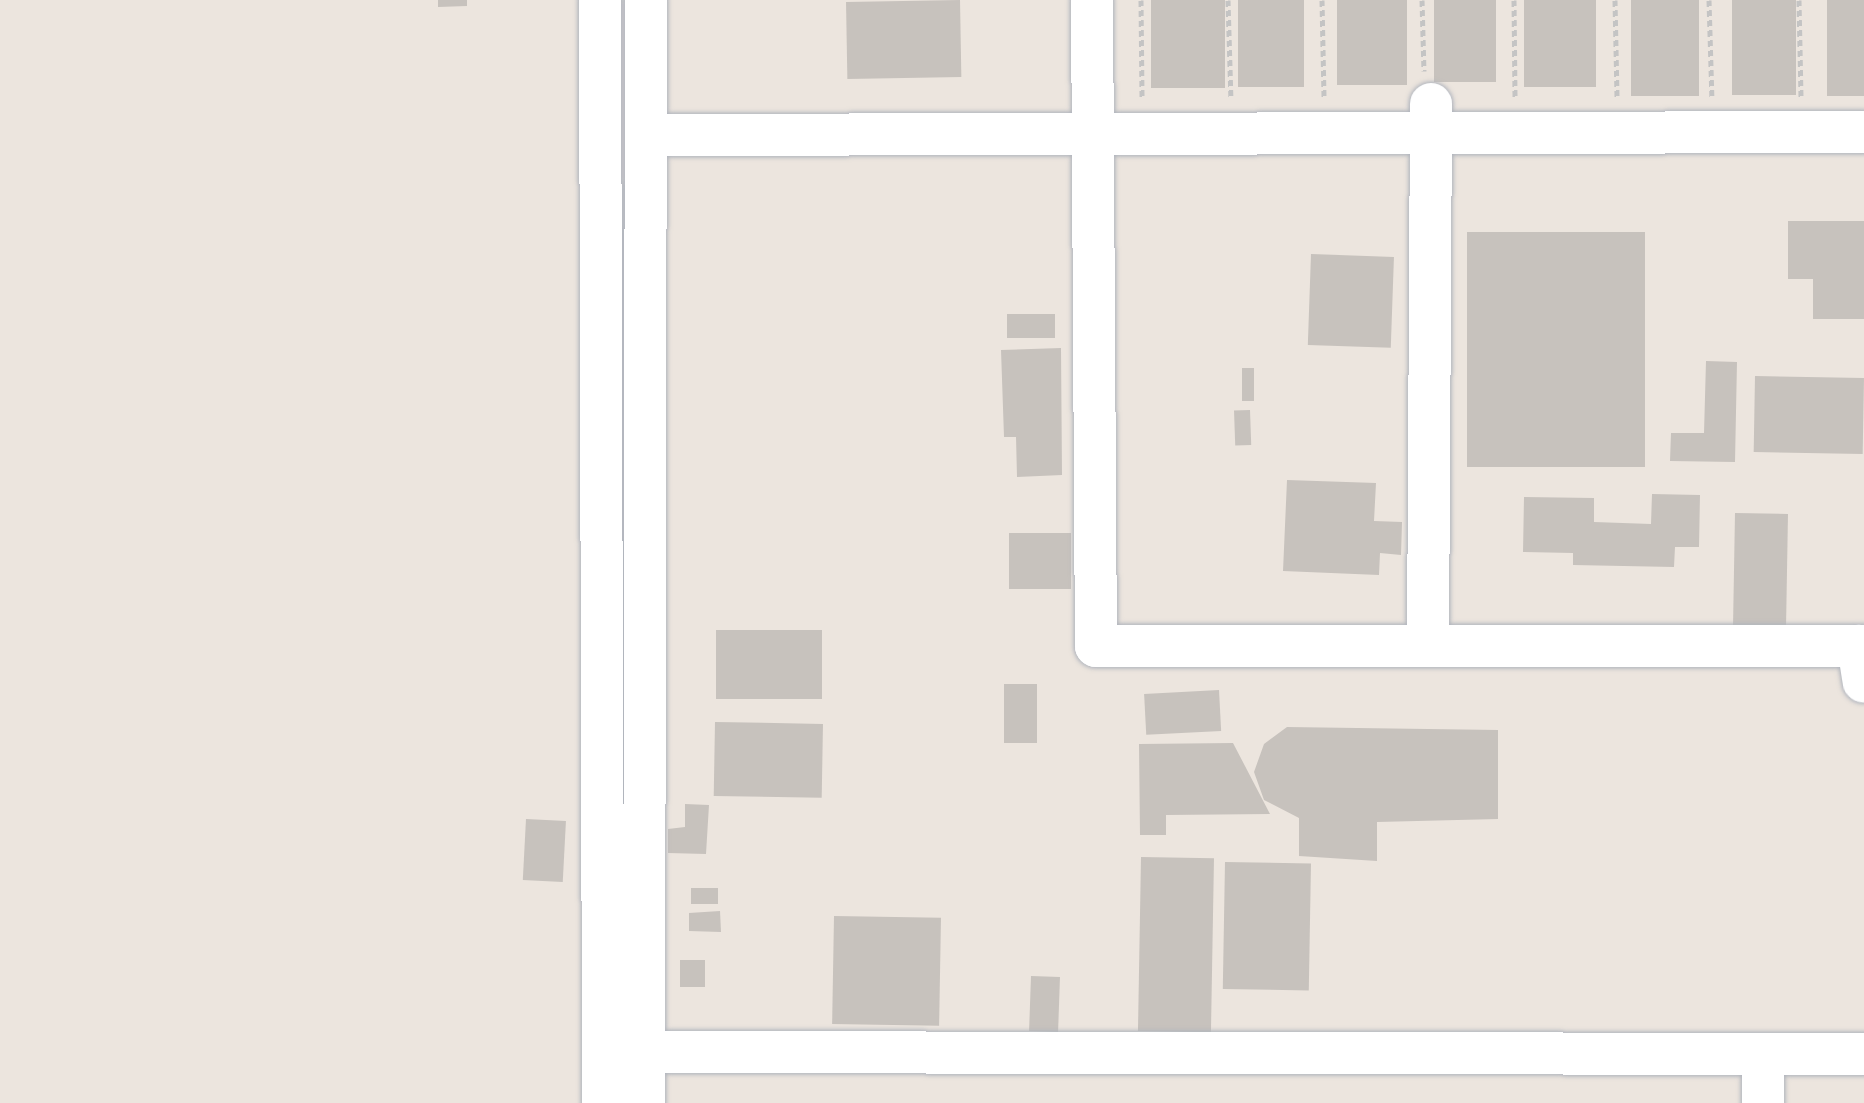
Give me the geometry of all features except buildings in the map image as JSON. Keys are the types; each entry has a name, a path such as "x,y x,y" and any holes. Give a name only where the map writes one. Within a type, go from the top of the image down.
{"street":[{"path":"600,0 603,1103"},
{"path":"644,1103 646,0"},
{"path":"1092,0 1096,646 1428,646 1862,658"},
{"path":"646,135 1093,134 1428,104 1864,132"},
{"path":"1428,104 1428,646"},
{"path":"603,1052 1864,1054"},
{"path":"1763,1054 1763,1103"}],"path":[{"path":"1228,0 1231,105"},
{"path":"1322,0 1324,104"},
{"path":"1422,0 1428,104"},
{"path":"1514,0 1515,103"},
{"path":"1615,0 1618,102"},
{"path":"1709,0 1712,102"},
{"path":"1799,0 1801,101"}]}
